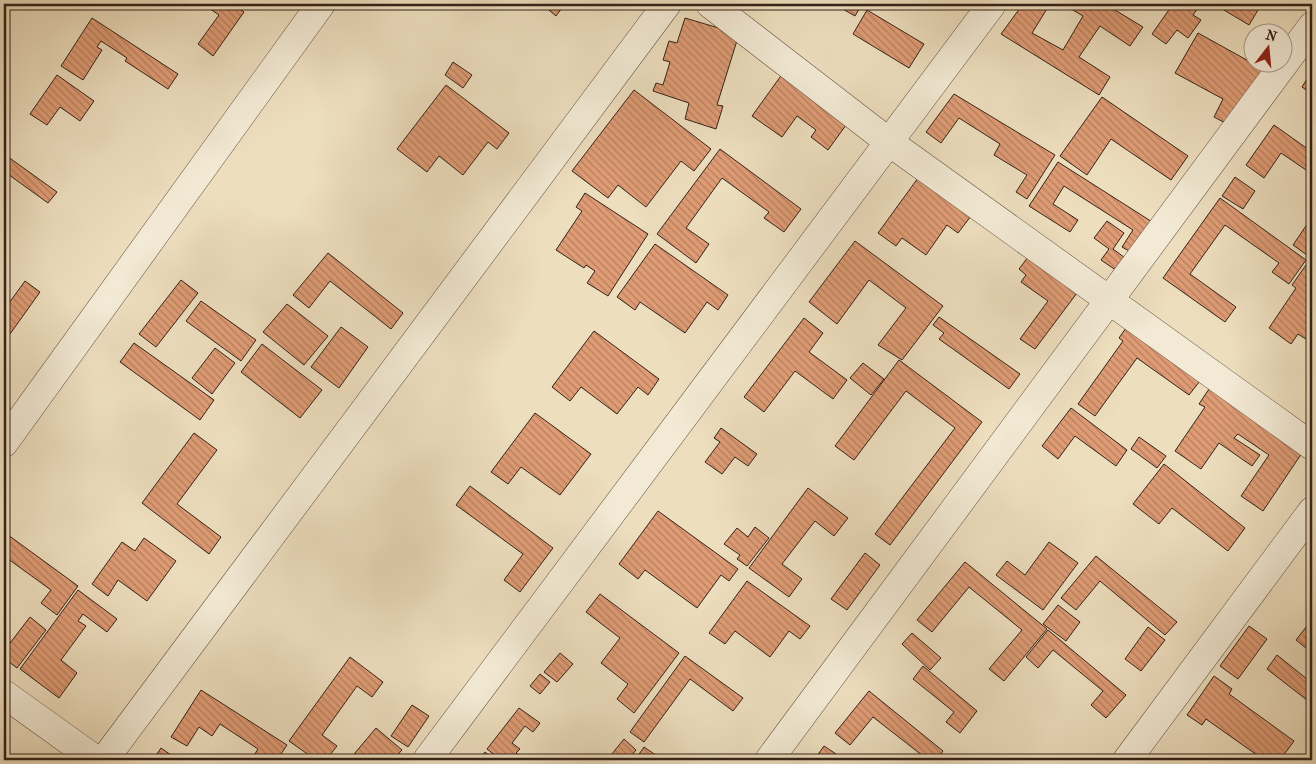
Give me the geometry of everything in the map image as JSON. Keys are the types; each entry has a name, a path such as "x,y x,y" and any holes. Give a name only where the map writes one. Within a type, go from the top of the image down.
{"street":[{"path":"4,443 321,4"},
{"path":"104,760 667,4"},
{"path":"710,4 889,142 1312,446"},
{"path":"428,760 992,4"},
{"path":"769,760 1312,26"},
{"path":"1127,760 1312,511"},
{"path":"4,694 96,760"}],"building":[{"path":"203,4 232,4 244,12 213,56 198,44 219,15"},
{"path":"565,4 556,16 543,5"},
{"path":"834,4 862,4 855,16"},
{"path":"1023,4 1050,4 1032,33 1063,50 1083,16 1063,4 1105,4 1143,27 1130,46 1100,26 1079,57 1110,77 1099,95 1001,34"},
{"path":"1173,4 1200,5 1193,15 1201,20 1188,38 1177,30 1166,44 1152,34"},
{"path":"1214,4 1247,4 1258,10 1251,22 1244,22"},
{"path":"867,10 924,44 909,68 853,34"},
{"path":"92,18 178,74 168,89 125,61 127,58 101,41 97,47 102,50 83,80 61,66"},
{"path":"685,18 739,34 717,105 723,106 716,129 685,119 689,103 653,91 656,83 663,85 670,62 663,60 669,41 677,43"},
{"path":"1198,33 1244,58 1244,72 1261,72 1231,126 1214,117 1223,99 1175,73"},
{"path":"453,62 472,75 463,88 445,75"},
{"path":"1312,71 1312,94 1302,87"},
{"path":"783,73 849,121 828,150 811,137 816,130 797,116 782,137 752,116"},
{"path":"57,75 94,101 80,121 60,107 47,125 30,114"},
{"path":"446,85 509,133 497,149 488,142 463,175 439,156 427,172 397,149"},
{"path":"634,90 711,149 694,171 681,161 646,207 618,185 608,198 572,171"},
{"path":"954,94 1055,155 1027,199 1016,192 1027,175 994,155 1000,144 959,118 941,143 926,132"},
{"path":"1102,97 1188,156 1171,180 1111,139 1087,175 1060,156"},
{"path":"1274,125 1312,152 1312,174 1281,153 1264,178 1246,165"},
{"path":"720,149 801,209 784,232 764,218 769,212 722,178 686,228 709,244 696,263 657,234"},
{"path":"4,154 57,192 48,203 5,172 4,174"},
{"path":"1058,162 1157,225 1138,256 1122,247 1133,230 1064,186 1053,204 1078,220 1070,232 1029,206"},
{"path":"1235,177 1255,191 1243,209 1222,196"},
{"path":"918,178 971,216 958,233 947,225 926,255 902,238 896,246 878,233"},
{"path":"585,193 648,234 608,296 587,283 595,271 586,265 584,268 556,250 582,211 576,207"},
{"path":"1220,198 1306,260 1289,284 1272,272 1279,263 1225,225 1190,274 1236,307 1225,322 1163,278"},
{"path":"1312,217 1312,255 1311,258 1293,245"},
{"path":"1107,221 1124,233 1113,249 1132,263 1123,275 1101,260 1109,249 1094,238"},
{"path":"855,241 943,306 902,360 878,345 906,308 869,280 837,324 809,302"},
{"path":"655,244 728,295 718,310 707,302 685,333 640,302 635,310 617,297"},
{"path":"328,253 403,313 391,329 330,281 309,308 293,295"},
{"path":"1031,253 1080,289 1035,349 1020,339 1048,301 1021,282 1026,275 1019,269"},
{"path":"1306,265 1312,270 1312,343 1298,334 1291,344 1269,328 1296,288 1292,285"},
{"path":"181,280 198,293 156,347 139,334"},
{"path":"25,281 40,292 10,334 4,329 4,310"},
{"path":"201,301 256,340 241,361 186,321"},
{"path":"287,304 328,336 304,365 263,332"},
{"path":"939,317 1020,374 1009,389 939,339 944,333 933,325"},
{"path":"804,318 823,333 809,352 847,380 833,399 795,371 764,412 744,397"},
{"path":"1128,325 1203,377 1189,395 1137,358 1095,416 1078,404 1123,341 1119,338"},
{"path":"341,327 368,347 339,388 311,367"},
{"path":"594,331 659,379 648,395 638,387 617,414 581,387 570,401 552,387"},
{"path":"134,343 214,400 200,420 120,362"},
{"path":"262,344 322,390 300,418 241,372"},
{"path":"215,348 235,363 212,394 192,378"},
{"path":"899,360 982,422 890,545 875,534 955,428 906,391 854,460 835,446"},
{"path":"863,363 884,379 871,395 850,378"},
{"path":"1211,386 1304,450 1263,511 1241,496 1269,455 1238,434 1234,438 1260,455 1252,466 1219,443 1201,469 1175,451 1205,407 1199,404"},
{"path":"1071,408 1127,450 1116,466 1075,436 1058,459 1042,446"},
{"path":"535,413 591,454 560,495 521,467 508,484 491,472"},
{"path":"721,428 757,454 748,466 735,457 722,474 705,462 720,442 714,438"},
{"path":"194,433 217,450 177,504 221,537 209,554 142,503"},
{"path":"1139,437 1166,456 1157,468 1131,449"},
{"path":"1164,464 1245,528 1228,551 1172,508 1159,524 1133,504"},
{"path":"470,486 553,548 520,592 504,580 523,554 456,505"},
{"path":"808,488 848,518 834,536 815,521 782,564 802,579 789,597 749,568"},
{"path":"658,511 738,569 729,581 721,575 697,608 645,570 638,579 619,564"},
{"path":"755,527 769,538 747,566 737,559 740,555 724,544 737,528 748,537"},
{"path":"4,532 78,586 57,615 41,603 51,590 4,556"},
{"path":"144,538 176,561 147,601 118,580 108,596 92,584 122,542 135,551"},
{"path":"1049,542 1078,563 1043,610 996,575 1007,561 1025,575"},
{"path":"865,553 880,565 847,610 831,599"},
{"path":"1096,556 1177,622 1165,635 1100,581 1076,610 1061,598"},
{"path":"965,562 1047,629 1004,681 989,669 1022,630 969,587 932,632 917,620"},
{"path":"747,581 810,626 800,639 789,631 770,657 735,631 725,644 709,633"},
{"path":"78,590 117,619 107,632 83,614 78,621 86,626 61,660 77,673 59,698 20,669"},
{"path":"600,594 679,653 634,713 617,699 628,684 601,663 620,638 586,612"},
{"path":"1058,605 1080,622 1066,641 1043,624"},
{"path":"1312,612 1312,653 1296,640 1310,622 1307,619"},
{"path":"30,617 46,630 17,668 4,658 4,651"},
{"path":"1249,626 1267,639 1238,679 1220,666"},
{"path":"1148,627 1165,640 1141,671 1125,659"},
{"path":"1048,630 1126,695 1106,718 1091,705 1103,691 1053,650 1038,668 1026,657"},
{"path":"912,633 941,658 930,670 902,644"},
{"path":"560,653 573,664 557,682 544,672"},
{"path":"1277,655 1312,683 1312,704 1267,669"},
{"path":"685,656 743,698 733,711 690,679 644,742 630,732"},
{"path":"350,657 383,682 372,697 357,686 322,735 337,746 326,760 316,760 289,741"},
{"path":"923,666 977,711 960,733 946,722 954,712 913,679"},
{"path":"540,674 550,682 540,694 530,686"},
{"path":"1214,676 1232,689 1229,694 1294,741 1280,760 1264,760 1206,719 1202,725 1187,715"},
{"path":"201,690 287,745 277,760 251,760 258,749 220,724 212,736 199,727 187,746 171,737"},
{"path":"869,691 943,751 936,760 920,760 923,756 873,717 850,745 835,733"},
{"path":"412,705 429,716 408,747 391,736"},
{"path":"519,708 540,723 533,732 525,726 512,743 520,749 516,753 526,760 501,760 487,749"},
{"path":"376,728 402,750 393,760 349,760"},
{"path":"624,739 636,750 628,760 607,760"},
{"path":"824,746 845,760 814,760"},
{"path":"644,747 663,760 635,760"},
{"path":"161,748 178,760 153,760"},
{"path":"485,752 495,760 479,760"}]}
